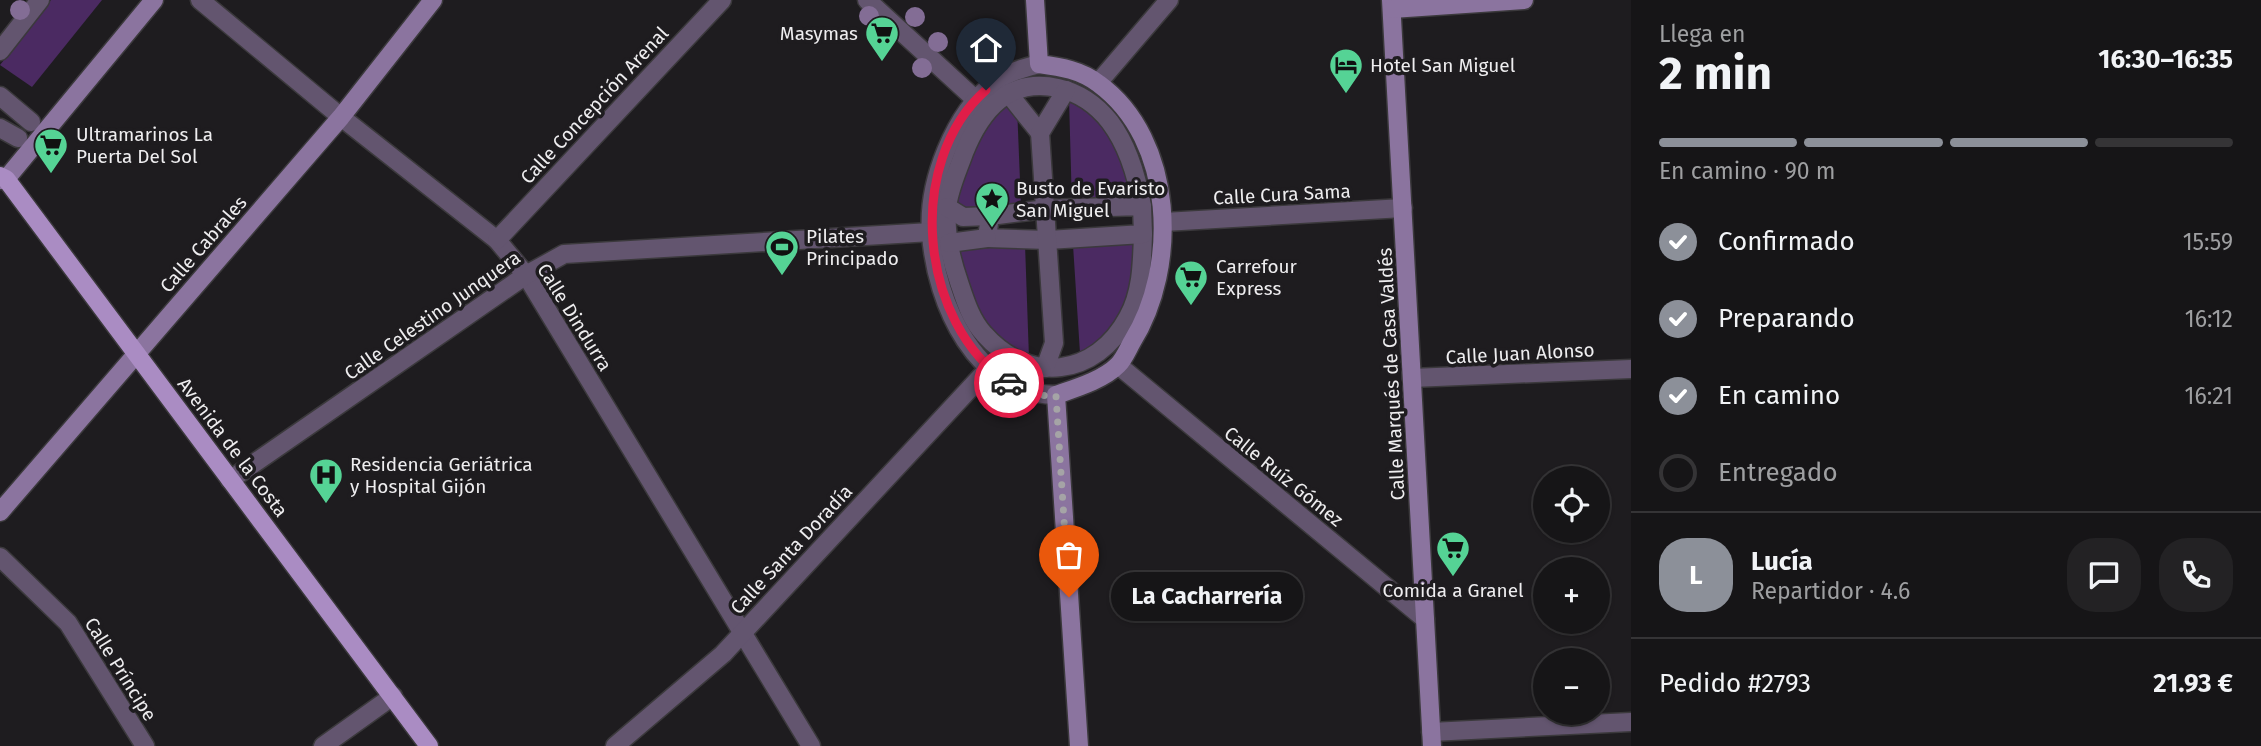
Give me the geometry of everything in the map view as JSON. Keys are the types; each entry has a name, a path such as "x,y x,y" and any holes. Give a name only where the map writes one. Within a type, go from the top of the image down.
{"main road":[{"name":"Avenida de la Costa","path":"2,178 429,746"}],"street":[{"path":"2,178 154,0"},
{"name":"Calle Dindurra","path":"200,0 341,117 497,240 526,275 811,746"},
{"name":"Calle Cabrales","path":"0,512 341,117 433,0"},
{"name":"Calle Concepción Arenal","path":"497,240 722,0"},
{"path":"867,0 975,99"},
{"path":"1035,0 1039,64"},
{"path":"1098,83 1169,0"},
{"path":"1391,5 1524,0"},
{"path":"0,51 39,1"},
{"name":"Calle Marqués de Casa Valdés","path":"1391,5 1432,739"},
{"path":"1039,64 1073,69 1098,83 1121,104 1139,133 1155,172 1164,222 1159,277 1143,326 1118,365 1089,383 1056,396 1035,395 988,369 959,330 939,284 931,232 937,175 956,129 975,99 997,80 1039,64"},
{"path":"1028,85 1071,91 1106,117 1121,139 1142,206 1143,234 1137,294 1128,317 1105,349 1084,363 1045,368 1021,363 999,349 983,333 965,299 950,243 947,207 968,144 984,116 1008,93 1028,85"},
{"path":"1040,132 1071,91"},
{"path":"1008,93 1040,132 1054,342 1045,368"},
{"path":"2,95 31,122"},
{"path":"947,207 963,217 1046,209 1142,206"},
{"name":"Calle Cura Sama","path":"1164,222 1403,208"},
{"path":"987,238 990,216"},
{"name":"Calle Celestino Junquera","path":"230,480 526,275 564,254 931,232"},
{"path":"950,243 987,238 1048,240 1143,234"},
{"name":"Calle Ruíz Gómez","path":"1118,365 1424,619"},
{"name":"Calle Santa Doradía","path":"615,746 723,654 988,369"},
{"name":"Calle Juan Alonso","path":"1412,378 1631,369"},
{"path":"1056,396 1079,746"},
{"name":"Calle Príncipe","path":"0,557 68,623 145,746"},
{"path":"323,746 393,696"},
{"path":"1432,739 1631,722"}],"shaded area":[{"path":"51,0 102,0 32,87 0,65"},
{"path":"1069,99 1082,104 1104,125 1120,155 1137,199 1072,206"},
{"path":"1003,105 1017,106 1021,206 962,213 956,207 966,166 985,128"},
{"path":"1134,237 1136,260 1132,286 1119,323 1110,336 1080,353 1073,245"},
{"path":"1025,244 1028,364 978,322 957,251 961,247"}],"way so far":[{"path":"1009,383 1035,395 1056,396 1069,597"}],"place":[{"name":"Masymas","path":"882,63"},
{"name":"Hotel San Miguel","path":"1346,95"},
{"name":"Ultramarinos La Puerta Del Sol","path":"51,175"},
{"name":"Busto de Evaristo San Miguel","path":"992,229"},
{"name":"Pilates Principado","path":"782,277"},
{"name":"Carrefour Express","path":"1191,307"},
{"name":"Residencia Geriátrica y Hospital Gijón","path":"326,505"},
{"name":"Comida a Granel","path":"1453,578"},
{"name":"La Cacharrería","path":"1069,597"}],"route":[{"path":"986,90 975,99 956,129 937,175 931,232 939,284 959,330 988,369 1009,383"}]}
